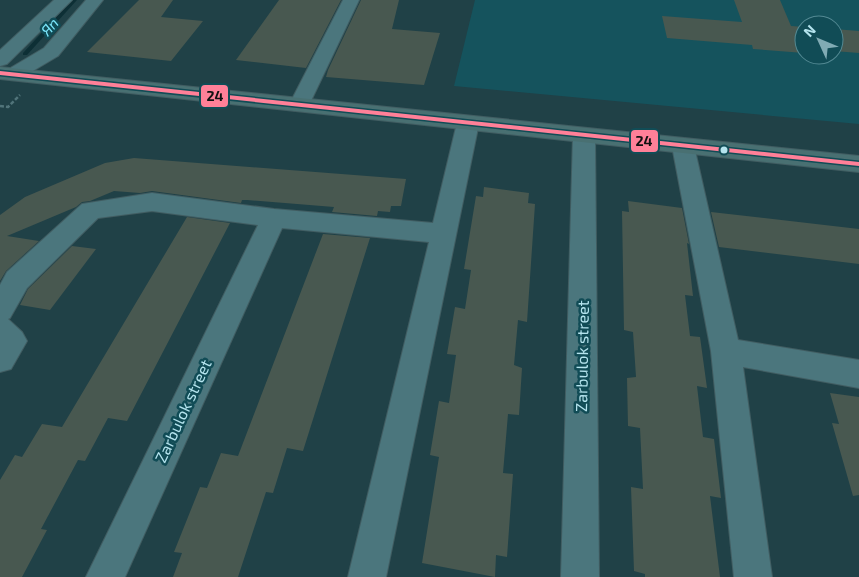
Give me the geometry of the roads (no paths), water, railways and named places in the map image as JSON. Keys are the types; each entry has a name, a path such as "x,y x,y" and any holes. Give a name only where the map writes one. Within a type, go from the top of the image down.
{"main road":[{"path":"4,69 298,105 859,164"}],"street":[{"path":"4,69 64,0"},
{"path":"4,69 51,52 95,0"},
{"path":"298,105 351,0"},
{"path":"367,577 468,123"},
{"name":"Zarbulok street","path":"580,577 584,135"},
{"path":"683,146 726,351 753,577"},
{"path":"0,310 17,280 91,210 152,202 274,218 444,234"},
{"name":"Zarbulok street","path":"104,577 274,218"},
{"path":"0,329 12,341 0,360"},
{"path":"726,351 859,374"}],"waterway":[{"name":"Яп","path":"25,54 75,0"}]}
